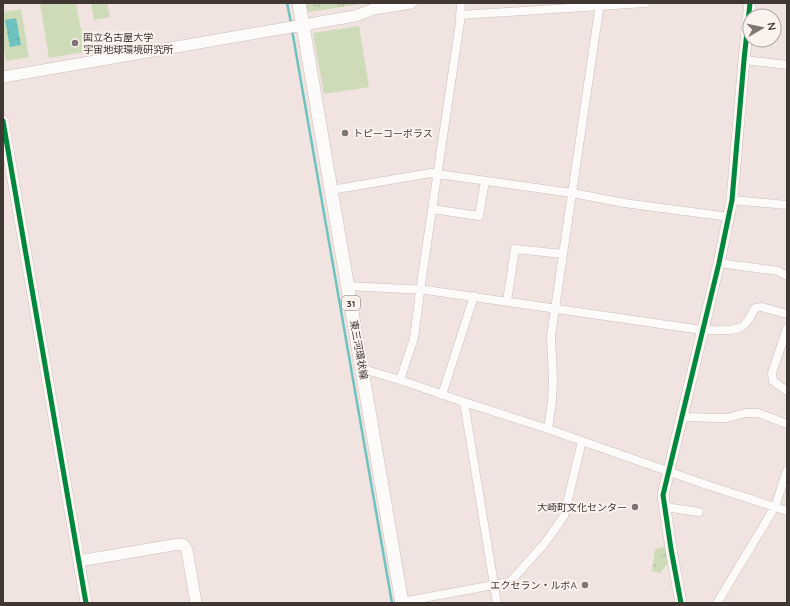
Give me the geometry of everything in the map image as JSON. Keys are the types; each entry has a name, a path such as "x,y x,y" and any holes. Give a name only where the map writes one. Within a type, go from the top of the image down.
{"main road":[{"name":"東三河環状線","path":"299,3 402,602"}],"street":[{"path":"3,77 355,16 374,9 411,3"},
{"path":"400,380 414,338 461,3"},
{"path":"460,15 600,4 645,3"},
{"path":"681,603 663,495 729,217 732,200 750,3"},
{"path":"548,429 552,401 553,380 551,336 554,309 600,4"},
{"path":"744,60 787,64"},
{"path":"3,121 86,603"},
{"path":"331,190 431,173 572,193 624,203 729,217"},
{"path":"432,209 479,216 485,181"},
{"path":"732,200 787,205"},
{"path":"507,301 515,249 563,254"},
{"path":"719,264 778,271 787,276"},
{"path":"347,286 420,290 474,296 702,330 741,328 756,308 762,307 787,314"},
{"path":"442,395 474,296"},
{"path":"787,328 772,373 773,381 787,391"},
{"path":"363,369 548,429 704,484 787,511"},
{"path":"464,402 497,603"},
{"path":"682,418 727,418 745,413 758,413 787,424"},
{"path":"402,602 510,582 544,543 564,516 582,441"},
{"path":"717,603 775,507 787,470"},
{"path":"665,507 699,512"},
{"path":"79,561 180,544 184,545 187,550 196,603"}],"green space":[{"path":"40,3 76,3 85,52 49,58"},
{"path":"91,3 107,3 110,17 94,20"},
{"path":"304,3 366,3 310,12 305,9"},
{"path":"21,9 29,57 6,61 3,43 3,12"},
{"path":"359,26 369,87 324,94 313,33"},
{"path":"666,546 669,562 660,573 652,571 655,549"}],"water":[{"path":"16,18 21,45 10,47 5,20"}],"waterway":[{"path":"287,3 291,23"},
{"path":"292,30 392,603"}],"cycle path":[{"path":"681,603 663,495 719,263 732,200 750,3"},
{"path":"3,121 86,603"}],"place":[{"name":"国立名古屋大学 宇宙地球環境研究所","path":"75,43"},
{"name":"トピーコーポラス","path":"345,133"},
{"name":"大崎町文化センター","path":"635,507"},
{"name":"エクセラン・ルポA","path":"585,585"}]}
